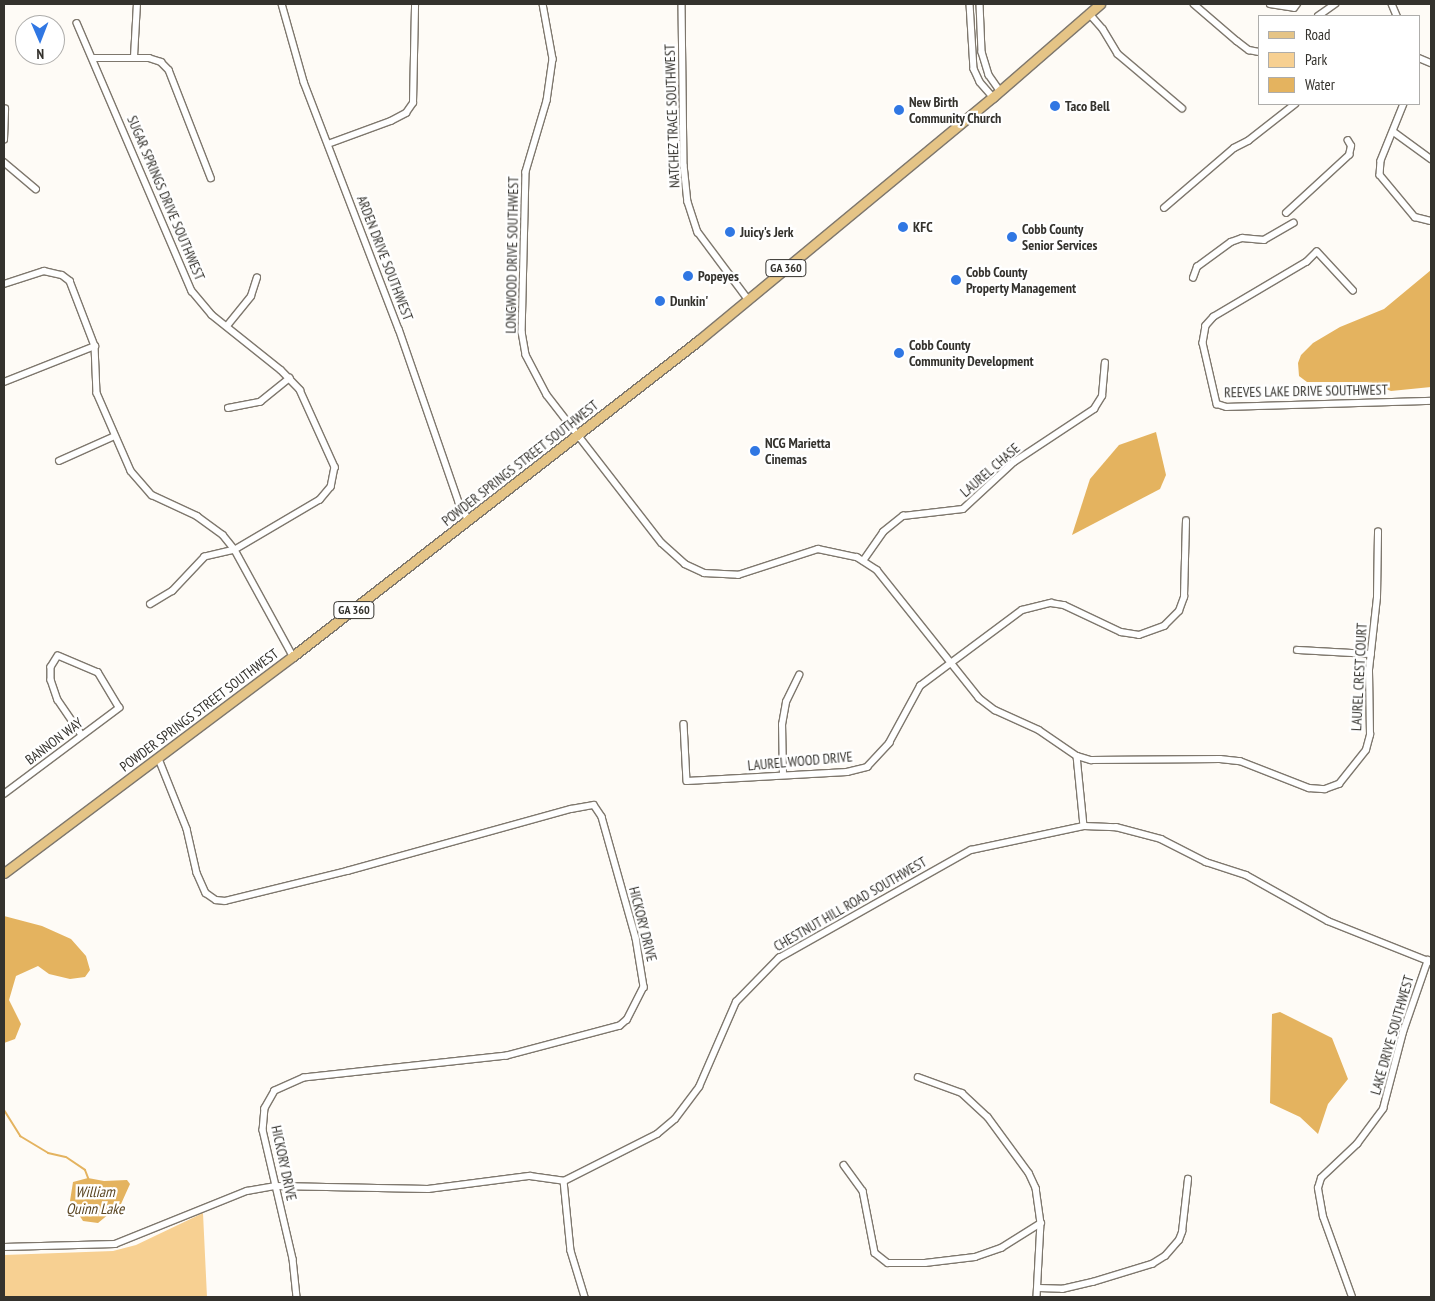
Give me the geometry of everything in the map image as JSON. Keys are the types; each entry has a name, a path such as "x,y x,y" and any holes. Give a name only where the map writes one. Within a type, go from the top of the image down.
{"main road":[{"name":"GA 360","path":"1089,13 1100,4"},
{"name":"POWDER SPRINGS STREET SOUTHWEST","path":"4,873 159,759 469,521 748,299 996,94 1089,13"}],"street":[{"path":"134,57 137,4"},
{"name":"ARDEN DRIVE SOUTHWEST","path":"282,4 304,82 399,329 459,502 469,521"},
{"path":"328,144 391,121 406,113 413,103 415,4"},
{"name":"LONGWOOD DRIVE SOUTHWEST","path":"543,4 553,59 548,101 526,172 522,332 526,355 541,385 662,542 685,564 704,573 738,576 818,549 837,550 863,561 877,570 963,682 995,710 1039,730 1077,756"},
{"name":"NATCHEZ TRACE SOUTHWEST","path":"682,4 684,165 688,202 698,232 748,299"},
{"path":"970,4 974,69 980,82 996,94"},
{"path":"980,4 984,60 996,94"},
{"path":"1194,4 1249,50 1258,52"},
{"path":"1270,4 1295,6"},
{"path":"1319,15 1335,4"},
{"path":"1089,13 1103,29 1118,54 1182,108"},
{"name":"SUGAR SPRINGS DRIVE SOUTHWEST","path":"78,23 186,280 198,302 290,378 304,397 334,461 334,479 320,500 235,550 205,557 173,591 151,604"},
{"path":"92,58 134,57 160,62 168,70 211,178"},
{"path":"1420,61 1431,63"},
{"path":"1164,208 1234,148 1248,141 1294,105"},
{"path":"1404,105 1394,132 1380,161 1382,179 1415,217 1431,221"},
{"path":"4,140 5,109"},
{"path":"1394,132 1431,159"},
{"path":"1286,213 1349,155 1351,146 1348,141"},
{"path":"4,162 36,189"},
{"path":"1193,278 1197,267 1231,242 1242,238 1264,240 1294,222"},
{"name":"REEVES LAKE DRIVE SOUTHWEST","path":"1352,291 1317,252 1307,262 1222,311 1206,326 1204,354 1216,404 1227,408 1431,401"},
{"path":"4,284 44,271 62,275 74,288 96,346 96,388 131,471 144,490 207,522 235,550 293,656"},
{"path":"227,326 251,296 257,278"},
{"path":"4,382 96,346"},
{"name":"LAUREL CHASE","path":"863,561 883,532 903,516 964,509 1014,462 1094,408 1102,396 1105,363"},
{"path":"228,408 260,402 290,378"},
{"path":"59,461 115,436"},
{"name":"LAUREL WOOD DRIVE","path":"684,724 687,781 847,772 866,767 889,744 920,686 1002,623 1036,605 1064,606 1121,632 1139,636 1164,626 1179,611 1184,597 1186,521"},
{"name":"LAUREL CREST COURT","path":"1077,756 1091,760 1240,761 1309,788 1326,789 1339,784 1366,750 1370,735 1371,654 1378,532"},
{"path":"1297,650 1371,654"},
{"name":"BANNON WAY","path":"4,794 119,708 98,673 58,656 51,667 51,680 58,700 82,735"},
{"path":"784,775 782,725 786,702 799,675"},
{"path":"1077,756 1084,826"},
{"name":"HICKORY DRIVE","path":"159,759 188,829 197,873 206,893 216,900 225,901 347,871 587,806 594,805 598,810 608,835 642,970 644,987 627,1020 620,1026 507,1056 304,1078 282,1086 270,1099 263,1119 293,1259 297,1297"},
{"name":"CHESTNUT HILL ROAD SOUTHWEST","path":"564,1181 657,1134 675,1120 698,1087 736,1002 779,958 971,850 1084,826 1116,827 1161,839 1206,862 1246,875 1328,921 1430,961"},
{"name":"LAKE DRIVE SOUTHWEST","path":"1352,1297 1322,1217 1318,1188 1321,1178 1357,1144 1383,1109 1403,1032 1430,961"},
{"path":"918,1077 962,1093 988,1116 1029,1173 1036,1188 1041,1223 1039,1288 1037,1297"},
{"path":"844,1165 863,1191 875,1252 888,1264 924,1263 975,1257 1001,1248 1041,1223"},
{"path":"4,1247 114,1244 247,1191 276,1186 428,1188 530,1176 564,1181 571,1251 585,1297"},
{"path":"1039,1288 1062,1289 1093,1282 1152,1264 1164,1256 1179,1240 1182,1232 1188,1179"}],"green space":[{"path":"203,1213 207,1297 4,1297 4,1255 113,1251 136,1245"}],"water":[{"path":"1431,270 1431,387 1391,391 1367,382 1307,382 1299,376 1298,363 1301,355 1313,343 1340,327 1384,309"},
{"path":"1156,432 1166,475 1160,489 1072,535 1090,479 1119,445"},
{"path":"4,916 42,926 71,939 86,956 90,970 85,977 70,979 49,974 38,966 16,976 9,1000 21,1024 15,1039 4,1043"},
{"path":"1280,1012 1332,1038 1348,1079 1328,1104 1318,1134 1300,1117 1270,1103 1272,1014"},
{"name":"William Quinn Lake","path":"88,1178 104,1181 127,1180 130,1184 121,1204 98,1223 83,1221 70,1201 73,1182"}],"waterway":[{"path":"4,1110 20,1136 48,1153 66,1157 85,1170 88,1178"}],"place":[{"name":"Taco Bell","path":"1055,106"},
{"name":"New Birth Community Church","path":"899,110"},
{"name":"KFC","path":"903,227"},
{"name":"Juicy's Jerk","path":"730,232"},
{"name":"Cobb County Senior Services","path":"1012,237"},
{"name":"Popeyes","path":"688,276"},
{"name":"Cobb County Property Management","path":"956,280"},
{"name":"Dunkin'","path":"660,301"},
{"name":"Cobb County Community Development","path":"899,353"},
{"name":"NCG Marietta Cinemas","path":"755,451"}]}
